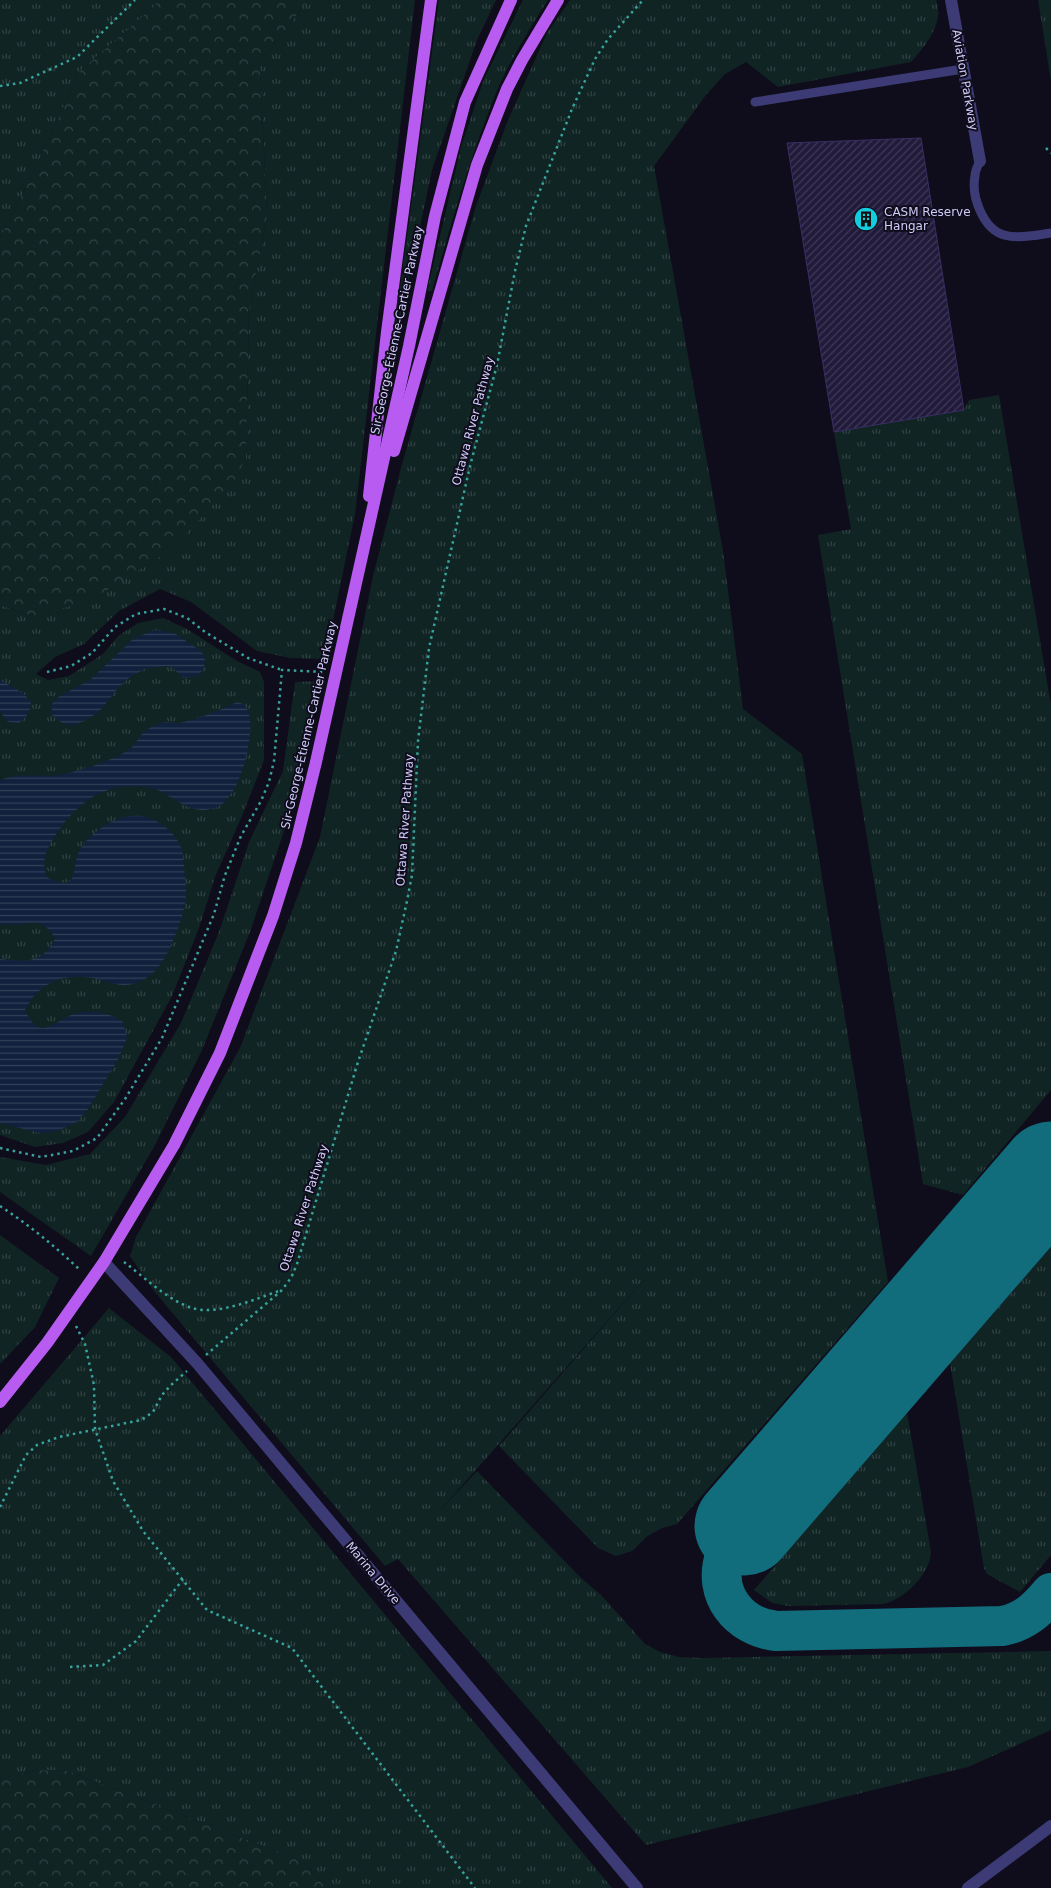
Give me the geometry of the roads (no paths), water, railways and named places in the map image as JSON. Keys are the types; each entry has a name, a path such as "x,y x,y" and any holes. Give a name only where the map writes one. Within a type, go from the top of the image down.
{"main road":[{"path":"362,557 387,332 431,0"},
{"name":"Sir-George-Étienne-Cartier Parkway","path":"0,1402 28,1369 92,1280 174,1145 198,1098 236,1013 284,882 316,762 409,346 435,216 465,102 511,0"},
{"path":"362,557 477,166 507,89 558,0"}],"street":[{"name":"Aviation Parkway","path":"951,0 980,161"},
{"name":"Marina Drive","path":"107,1257 637,1888"},
{"path":"968,1888 1051,1826"}],"lane":[{"path":"755,102 963,69"},
{"path":"980,161 976,169 974,184 980,209 989,225 1002,234 1011,237 1051,233"}],"water":[{"path":"154,630 174,633 200,650 205,657 204,668 198,676 183,678 173,668 167,666 145,669 130,677 119,687 98,713 74,726 62,723 52,715 52,704 58,697 90,680 133,639"},
{"path":"0,680 23,693 31,702 28,714 19,723 8,722 0,712"},
{"path":"237,702 244,705 247,709 250,720 250,733 248,748 239,778 233,791 225,801 217,807 200,810 186,806 158,790 129,786 115,788 103,792 82,805 72,814 52,841 44,862 46,873 48,878 59,882 66,882 73,876 80,850 91,836 105,825 131,816 147,817 160,823 176,838 182,850 186,889 183,914 165,958 154,972 141,981 124,985 95,979 70,977 52,982 37,993 25,1010 31,1021 37,1026 43,1028 70,1015 90,1011 112,1016 123,1022 127,1037 119,1058 88,1109 76,1123 57,1131 40,1133 0,1123 0,959 25,961 39,957 45,953 55,938 43,925 37,923 0,924 0,781 14,776 49,776 91,767 125,752 134,745 144,732 154,726 163,722 177,723 187,721"}],"place":[{"name":"CASM Reserve Hangar","path":"866,219"}]}
